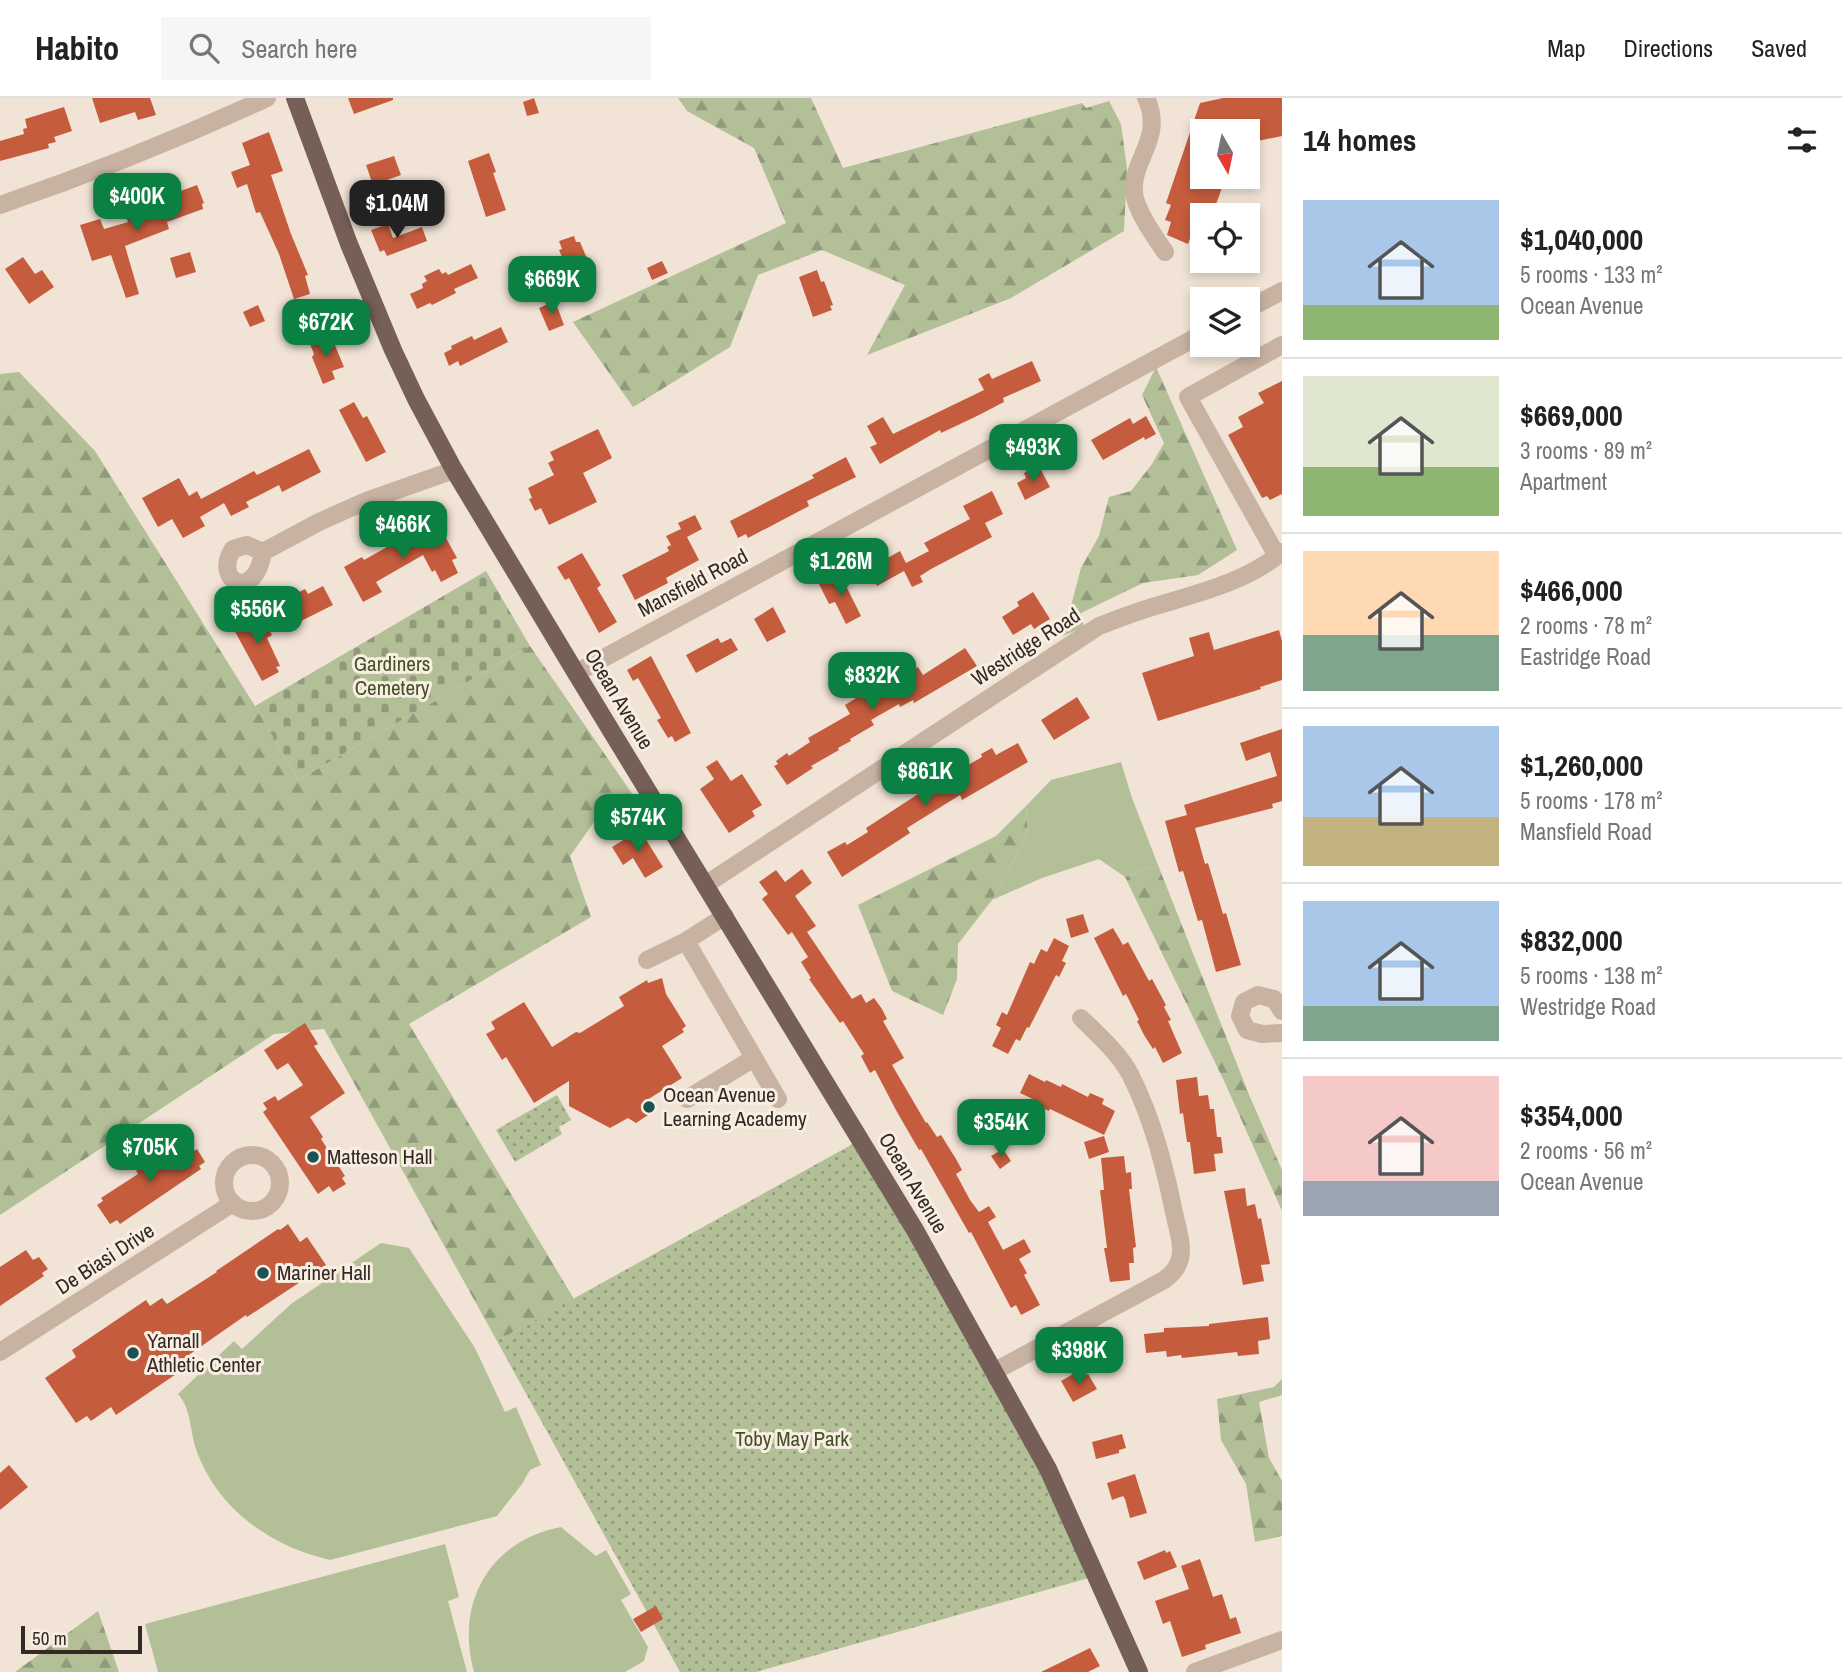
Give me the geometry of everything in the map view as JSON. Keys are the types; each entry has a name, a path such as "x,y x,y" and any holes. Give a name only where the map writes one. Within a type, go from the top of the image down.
{"main road":[{"name":"Ocean Avenue","path":"295,98 349,244 393,350 454,470 915,1230 1053,1479 1139,1672"}],"street":[{"path":"0,205 168,143 267,98"},
{"path":"1146,98 1151,108 1153,128 1136,177 1134,194 1146,222 1165,252"},
{"path":"1260,303 1282,291"},
{"name":"Mansfield Road","path":"576,673 1190,340"},
{"path":"1280,554 1188,397 1282,345"},
{"path":"263,552 318,522 366,501 454,470"},
{"name":"Westridge Road","path":"705,885 1099,626 1215,589 1265,566 1280,554"},
{"path":"647,960 686,941 724,916"},
{"path":"686,941 778,1099"},
{"path":"1282,1011 1274,999 1258,995 1244,1002 1240,1016 1247,1030 1262,1034 1282,1033"},
{"path":"995,1371 1164,1280 1175,1272 1179,1261 1181,1243 1149,1117 1129,1072 1082,1018"},
{"path":"687,1099 754,1058"},
{"name":"De Biasi Drive","path":"0,1352 233,1203"},
{"path":"1195,1672 1282,1640"}],"green space":[{"path":"678,98 811,98 843,168 1082,103 1086,108 1109,101 1121,124 1127,169 1124,231 1011,298 867,355 905,285 822,250 758,275 730,347 633,407 573,322 786,223 754,148 687,111"},
{"path":"1156,367 1237,550 1198,575 1143,583 1081,613 1084,627 1063,636 1081,568 1099,536 1109,497 1131,491 1164,443 1142,395"},
{"path":"19,372 95,451 255,706 298,780 530,646 633,795 597,818 570,856 591,917 409,1024 574,1299 497,1341 324,1029 274,1034 0,1215 0,374"},
{"name":"Gardiners Cemetery","path":"486,571 530,646 298,780 255,706"},
{"path":"1121,762 1158,865 1125,877 1099,859 1042,878 992,900 1028,833 1026,806 1051,780"},
{"path":"1026,806 1028,833 992,900 958,944 957,979 943,1015 892,991 858,905 996,836"},
{"path":"1158,865 1250,1097 1282,1170 1282,1211 1225,1083 1125,877"},
{"path":"557,1095 571,1120 559,1127 562,1134 515,1162 496,1130"},
{"name":"Toby May Park","path":"860,1140 1096,1576 756,1672 680,1672 497,1341"},
{"path":"381,1243 409,1248 475,1348 505,1412 516,1407 541,1465 530,1470 497,1516 330,1560 308,1554 267,1535 232,1507 205,1470 196,1449 190,1420 178,1394 234,1341 242,1349 291,1304"},
{"path":"1282,1379 1282,1395 1259,1402 1269,1458 1282,1481 1282,1536 1255,1542 1246,1484 1221,1440 1217,1399 1274,1387"},
{"path":"561,1527 596,1556 606,1550 631,1594 621,1600 648,1647 644,1661 625,1672 474,1672 469,1647 469,1622 474,1599 483,1579 497,1561 514,1546 536,1534"},
{"path":"445,1544 459,1597 448,1601 467,1672 158,1672 145,1624"},
{"path":"98,1611 119,1672 15,1672"}],"building":[{"path":"92,98 150,98 156,115 138,120 135,112 100,123"},
{"path":"348,98 393,98 393,100 354,114"},
{"path":"534,98 539,113 527,116 523,102"},
{"path":"1223,98 1282,98 1282,136 1260,141 1260,119 1195,119 1200,103"},
{"path":"64,107 72,131 54,137 56,142 48,144 49,148 0,161 0,141 24,134 23,129 27,128 25,119"},
{"path":"269,132 283,171 271,175 308,275 305,276 310,294 294,299 279,254 260,212 256,213 247,184 237,188 231,172 250,165 242,143"},
{"path":"1190,132 1190,189 1222,189 1216,203 1190,203 1188,244 1167,235 1171,222 1165,220 1171,205 1166,203"},
{"path":"489,153 506,210 486,217 468,161"},
{"path":"394,156 401,175 373,185 366,165"},
{"path":"197,185 204,203 203,209 167,222 169,229 125,246 139,294 126,298 111,255 92,261 80,225 100,219 104,229 128,222 125,214 145,206 147,211 177,199 175,193"},
{"path":"388,224 393,238 422,227 427,241 387,256 384,250 380,252 371,230"},
{"path":"574,236 576,242 580,242 591,268 563,279 555,260 562,257 559,241"},
{"path":"190,252 196,272 176,278 170,258"},
{"path":"23,257 35,274 42,270 54,287 29,304 5,269"},
{"path":"662,261 668,273 652,280 647,268"},
{"path":"471,264 478,278 454,289 456,293 417,309 410,294 423,288 422,284 427,281 424,276 439,269 442,274 446,272 448,275"},
{"path":"817,270 833,305 830,306 832,310 813,317 799,277"},
{"path":"555,301 564,325 549,331 539,308"},
{"path":"258,305 265,321 250,327 243,312"},
{"path":"501,327 508,342 460,366 458,361 449,366 444,353 452,349 451,346 472,336 474,340"},
{"path":"331,336 344,367 332,371 335,379 323,384 312,357 314,354 310,344"},
{"path":"1032,361 1041,381 1003,398 1004,402 975,417 941,433 940,430 880,464 870,447 877,444 867,426 883,417 893,434 984,390 978,379 989,373 992,379"},
{"path":"1282,381 1282,494 1270,500 1267,496 1262,498 1228,435 1243,427 1238,417 1264,403 1258,393"},
{"path":"354,402 363,418 367,416 386,452 366,462 339,410"},
{"path":"1146,416 1156,434 1145,440 1144,437 1103,460 1091,440 1130,418 1133,424"},
{"path":"598,429 612,458 583,473 597,502 549,525 541,508 535,511 529,499 532,498 528,488 554,475 548,463 554,460 550,452"},
{"path":"309,449 321,472 282,492 279,485 246,502 249,507 231,516 224,503 200,517 205,526 183,538 172,519 158,527 142,498 179,478 189,496 197,491 201,499 254,471 257,475"},
{"path":"846,457 856,477 807,501 809,506 748,538 746,534 738,538 730,521 814,478 812,475"},
{"path":"1036,467 1039,472 1041,470 1050,487 1025,500 1017,483 1026,478 1024,473"},
{"path":"992,491 1003,514 985,523 992,537 931,569 920,576 923,582 912,587 904,571 877,586 863,560 877,552 882,561 900,551 906,563 929,551 924,543 970,519 963,506"},
{"path":"695,515 702,529 687,537 699,560 666,578 668,583 635,600 622,575 669,551 667,547 671,545 666,536 681,529 678,523"},
{"path":"431,527 434,531 440,527 457,558 452,560 458,573 441,582 423,555 376,582 382,592 363,602 344,567 362,557 364,560 396,542 398,545"},
{"path":"582,553 601,585 597,588 617,622 599,633 569,578 565,580 557,567"},
{"path":"841,576 861,616 846,624 835,602 829,604 819,584"},
{"path":"323,586 333,605 299,622 287,598 305,589 308,594"},
{"path":"1033,592 1050,619 1034,629 1031,624 1013,635 1002,617 1019,606 1017,602"},
{"path":"773,607 786,632 767,642 754,619"},
{"path":"259,612 272,635 267,638 280,666 276,667 279,672 262,681 233,628"},
{"path":"1279,630 1282,641 1282,680 1158,721 1142,673 1194,656 1189,638 1209,632 1214,650"},
{"path":"718,638 721,643 731,638 738,650 696,673 686,655"},
{"path":"965,648 977,666 914,703 913,700 900,707 899,704 871,720 874,725 850,739 851,741 838,748 839,750 811,766 813,768 787,785 774,766 778,764 776,761 787,753 789,756 810,742 808,738 850,714 845,705 902,669 905,674 918,667 923,675"},
{"path":"651,656 691,733 675,742 672,736 668,738 657,720 661,718 638,678 633,681 627,670"},
{"path":"1077,697 1090,718 1054,740 1041,720"},
{"path":"1282,729 1282,801 1272,804 1273,808 1195,828 1223,914 1226,913 1241,965 1216,972 1202,920 1198,921 1183,871 1179,872 1165,821 1187,815 1184,805 1277,776 1270,752 1246,761 1240,743"},
{"path":"1018,743 1028,762 962,800 960,795 907,828 910,833 842,877 827,852 845,842 847,845 868,832 866,828 932,785 941,786 965,772 963,768 982,757 981,754 992,748 996,755"},
{"path":"717,760 731,781 742,774 762,805 752,811 755,816 729,833 700,789 714,779 706,767"},
{"path":"640,830 663,867 645,878 633,858 623,865 612,847"},
{"path":"802,869 812,883 795,896 816,926 807,932 852,999 861,994 866,1003 874,998 882,1009 887,1019 883,1021 904,1058 892,1065 926,1123 937,1137 941,1135 956,1159 962,1170 956,1174 970,1200 979,1212 989,1206 996,1217 988,1222 1003,1250 1024,1239 1031,1252 1019,1259 1040,1305 1021,1315 1016,1305 1011,1308 971,1232 969,1233 921,1149 919,1150 875,1070 870,1073 861,1056 864,1054 843,1021 840,1023 809,979 811,978 801,962 808,957 792,932 788,935 762,899 768,894 759,882 776,870 785,882"},
{"path":"1083,914 1089,932 1071,938 1066,919"},
{"path":"1113,928 1123,945 1128,942 1149,981 1152,979 1166,1005 1164,1007 1171,1020 1168,1021 1182,1053 1163,1063 1155,1047 1153,1049 1144,1035 1126,994 1123,996 1094,938"},
{"path":"1054,938 1069,946 1062,961 1066,963 1059,977 1056,975 1029,1028 1027,1027 1020,1041 1016,1039 1008,1054 992,1046 1001,1028 996,1025 1002,1012 1007,1015 1030,962 1034,964 1041,949 1047,952"},
{"path":"662,978 666,994 686,1026 682,1029 684,1032 662,1046 682,1078 647,1100 648,1115 636,1123 628,1118 610,1128 569,1106 569,1081 534,1103 506,1057 502,1060 486,1034 495,1029 491,1022 524,1002 552,1047 624,1006 619,997 647,980 648,983"},
{"path":"305,1023 318,1044 314,1046 345,1093 310,1117 345,1176 342,1178 346,1184 333,1192 329,1186 318,1194 263,1112 267,1109 263,1103 275,1096 278,1101 303,1085 288,1063 277,1070 264,1050"},
{"path":"1029,1074 1061,1087 1062,1084 1088,1097 1090,1093 1104,1099 1102,1104 1115,1111 1104,1135 1036,1105 1037,1101 1020,1093"},
{"path":"1197,1077 1199,1096 1208,1095 1210,1109 1214,1109 1217,1137 1221,1137 1223,1153 1214,1154 1216,1171 1194,1174 1190,1142 1187,1142 1183,1113 1180,1114 1176,1080"},
{"path":"1104,1136 1109,1152 1089,1159 1084,1142"},
{"path":"184,1143 191,1153 197,1149 205,1162 199,1166 201,1169 120,1224 117,1220 110,1224 97,1205 103,1201 101,1198 138,1174 136,1171"},
{"path":"1003,1149 1011,1161 1000,1169 991,1156"},
{"path":"1124,1156 1126,1173 1131,1172 1132,1189 1129,1189 1136,1247 1133,1248 1134,1263 1129,1263 1130,1280 1110,1282 1104,1248 1107,1248 1100,1190 1104,1190 1101,1158"},
{"path":"1245,1188 1247,1206 1255,1204 1258,1219 1261,1218 1270,1264 1261,1265 1264,1281 1243,1285 1224,1191"},
{"name":"Yarnall Athletic Center","path":"288,1224 300,1242 307,1237 326,1265 247,1317 246,1315 183,1359 188,1366 116,1415 111,1407 91,1421 87,1416 76,1423 45,1378 76,1357 72,1350 146,1300 150,1306 162,1298 167,1304"},
{"path":"26,1250 33,1260 39,1257 48,1269 42,1273 44,1276 0,1306 0,1267"},
{"path":"1268,1317 1270,1339 1258,1341 1259,1354 1238,1356 1237,1352 1182,1358 1181,1355 1167,1357 1166,1351 1146,1353 1144,1334 1164,1332 1164,1328 1209,1326"},
{"path":"1075,1373 1078,1380 1088,1374 1097,1389 1073,1402 1061,1381"},
{"path":"1122,1434 1126,1448 1119,1450 1119,1453 1096,1459 1092,1442"},
{"path":"9,1465 28,1487 0,1510 0,1473"},
{"path":"1135,1474 1147,1513 1130,1518 1125,1499 1123,1496 1112,1500 1107,1483"},
{"path":"1165,1550 1166,1553 1170,1551 1177,1567 1144,1580 1137,1562"},
{"path":"1200,1559 1213,1597 1222,1594 1230,1619 1236,1617 1241,1633 1205,1645 1206,1649 1182,1657 1170,1621 1163,1624 1155,1601 1189,1589 1181,1566"},
{"path":"656,1606 663,1619 641,1632 633,1619"},
{"path":"1090,1648 1100,1666 1088,1672 1041,1672"}],"place":[{"name":"Ocean Avenue Learning Academy","path":"649,1107"},
{"name":"Matteson Hall","path":"313,1157"},
{"name":"Mariner Hall","path":"263,1273"},
{"name":"Yarnall Athletic Center","path":"133,1353"}]}
